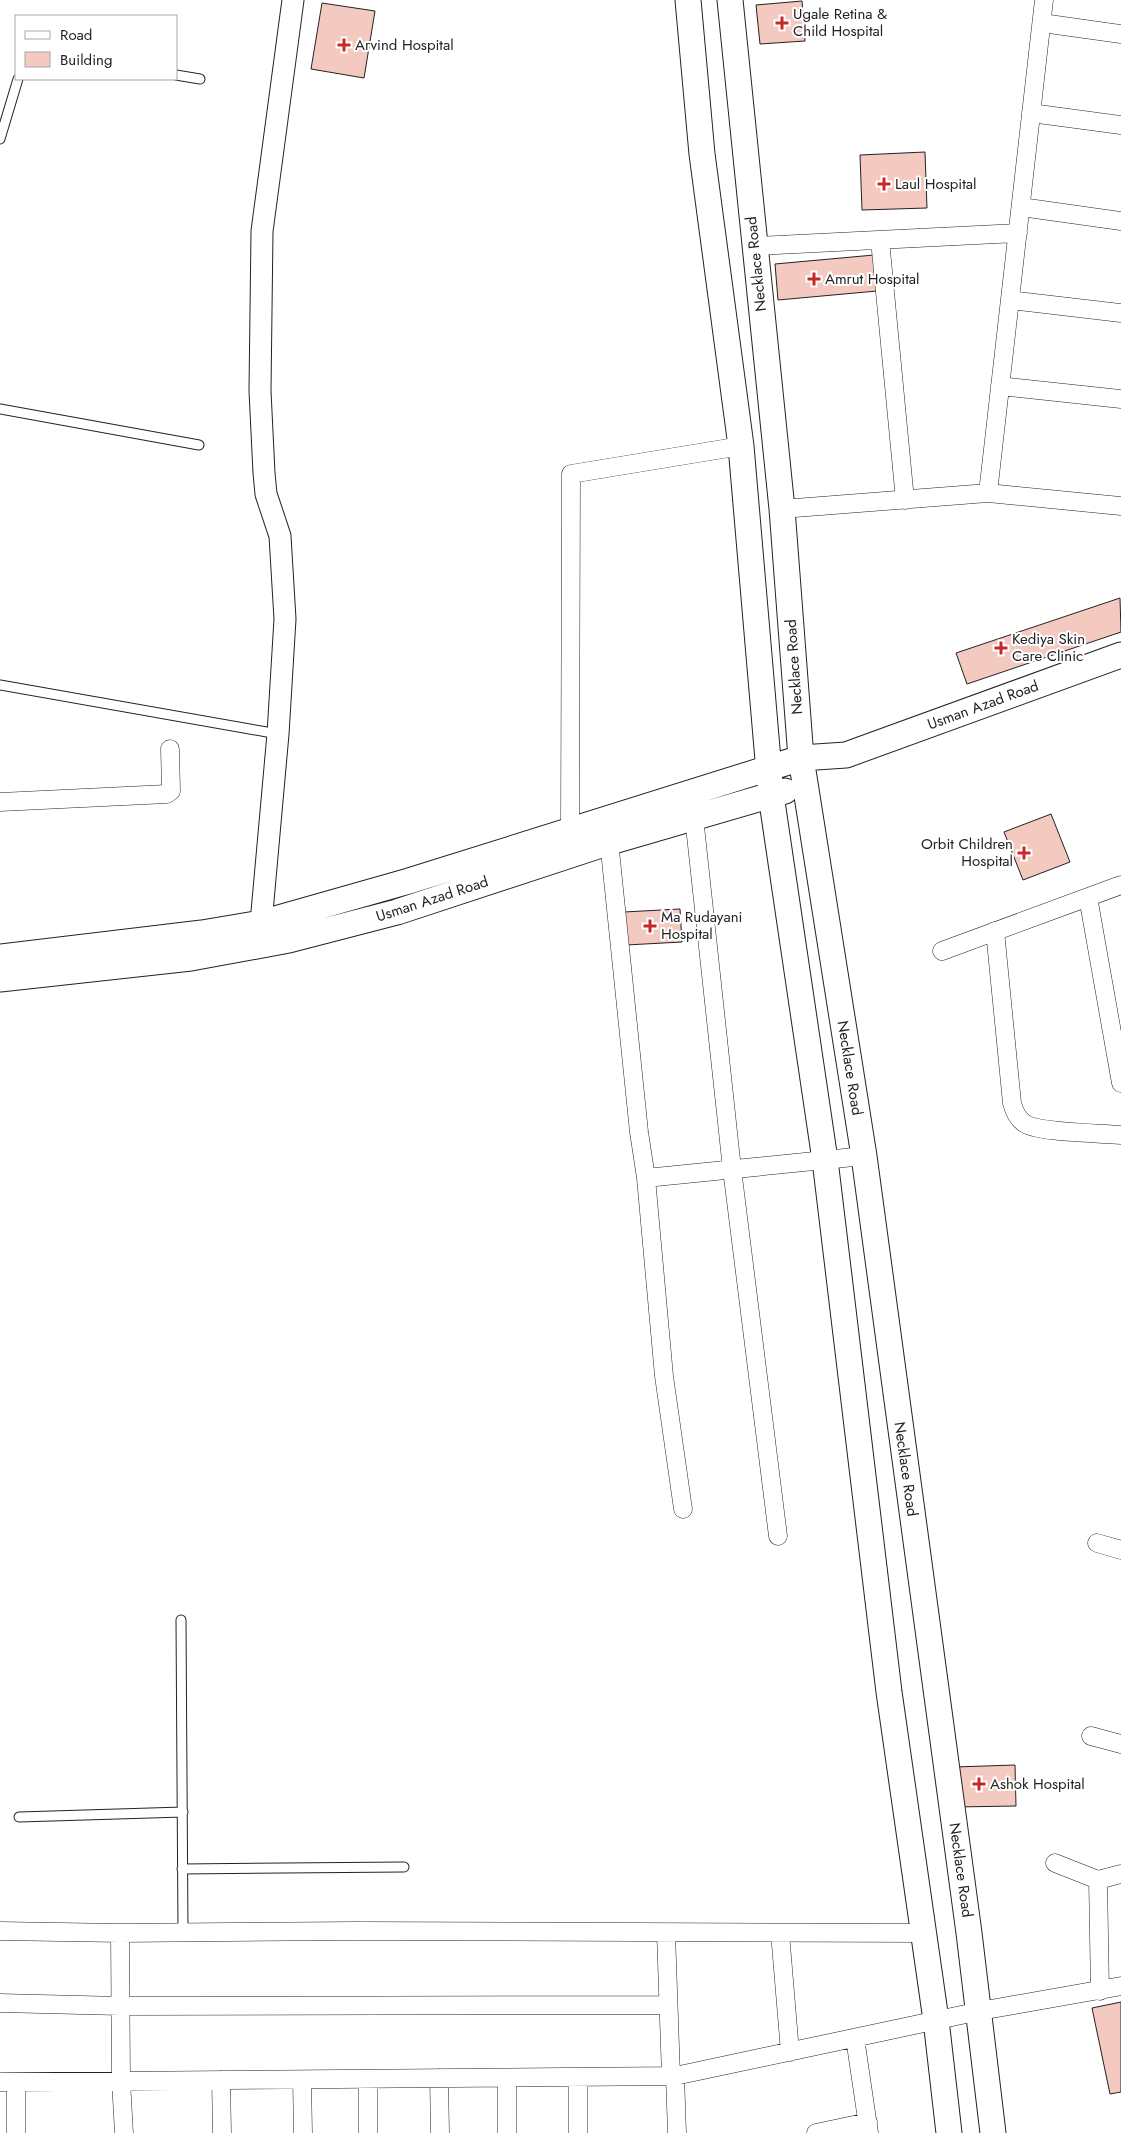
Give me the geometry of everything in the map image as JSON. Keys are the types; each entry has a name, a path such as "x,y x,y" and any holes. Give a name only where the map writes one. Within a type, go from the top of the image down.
{"main road":[{"path":"688,0 702,154 741,446 771,795 824,1160 889,1692 936,2020 949,2133"},
{"name":"Necklace Road","path":"730,0 782,509 801,758 864,1156 980,2011 993,2133"},
{"name":"Usman Azad Road","path":"0,979 191,958 289,940 397,912 769,768 801,758 846,755 1121,655"},
{"name":"Usman Azad Road","path":"0,956 193,934 261,923 341,902 570,830 608,830 694,817 806,786 846,755"}],"street":[{"path":"261,923 278,734 285,619 280,536 266,494 264,474 260,391 262,231 293,0"},
{"path":"988,493 1044,0"},
{"path":"1042,23 1121,34"},
{"path":"1031,113 1121,125"},
{"path":"1020,207 1121,221"},
{"path":"755,246 1018,233"},
{"path":"880,240 905,500"},
{"path":"1010,300 1121,313"},
{"path":"1000,386 1121,398"},
{"path":"570,830 571,474 741,446"},
{"path":"782,509 988,493 1121,506"},
{"path":"0,802 167,794 172,791 170,749"},
{"path":"694,817 732,1170 778,1536"},
{"path":"608,830 639,1132 646,1178 664,1376 683,1509"},
{"path":"942,951 1121,885"},
{"path":"1088,897 1121,1083"},
{"path":"995,931 1012,1103 1015,1114 1024,1124 1039,1128 1121,1135"},
{"path":"646,1178 864,1156"},
{"path":"1097,1542 1121,1550"},
{"path":"1091,1736 1121,1744"},
{"path":"1055,1863 1098,1880 1121,1874"},
{"path":"1098,1880 1100,1991"},
{"path":"0,1931 120,1933 923,1933"},
{"path":"120,1933 121,2081 124,2133"},
{"path":"666,1933 668,2004 677,2133"},
{"path":"780,1933 790,2052"},
{"path":"16,2133 8,2082 673,2076 980,2011 1121,1986"},
{"path":"0,2003 121,2006 668,2004"},
{"path":"816,2133 868,2128 855,2038"},
{"path":"578,2077 578,2133"},
{"path":"439,2078 440,2133"},
{"path":"507,2078 507,2133"},
{"path":"368,2079 368,2133"},
{"path":"221,2080 222,2133"},
{"path":"302,2080 303,2133"}],"lane":[{"path":"178,75 200,80"},
{"path":"0,139 18,80"},
{"path":"0,409 199,445"},
{"path":"0,685 278,734"},
{"path":"181,1620 183,1932"},
{"path":"19,1816 182,1812"},
{"path":"182,1869 404,1867"}],"building":[{"path":"802,1 805,41 760,44 756,5"},
{"path":"322,3 375,11 364,78 311,69"},
{"path":"925,152 927,208 862,210 860,155"},
{"path":"874,255 877,291 778,300 775,264"},
{"path":"1120,598 1121,632 967,684 956,653"},
{"path":"1051,814 1070,862 1023,880 1004,832"},
{"path":"680,909 682,942 626,945 624,912"},
{"path":"1015,1765 1016,1806 955,1807 954,1767"},
{"path":"1121,2002 1121,2092 1110,2094 1092,2008"}],"place":[{"name":"Ugale Retina & Child Hospital","path":"782,23"},
{"name":"Arvind Hospital","path":"344,45"},
{"name":"Laul Hospital","path":"884,184"},
{"name":"Amrut Hospital","path":"814,279"},
{"name":"Kediya Skin Care Clinic","path":"1001,648"},
{"name":"Orbit Children Hospital","path":"1024,853"},
{"name":"Ma Rudayani Hospital","path":"650,926"},
{"name":"Ashok Hospital","path":"979,1784"}]}
